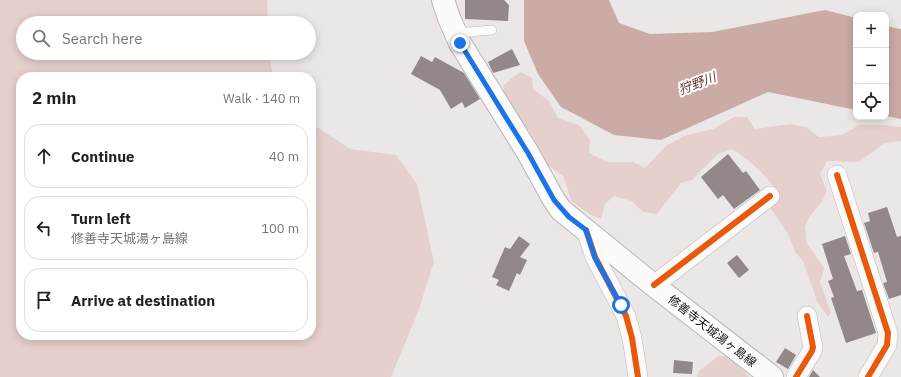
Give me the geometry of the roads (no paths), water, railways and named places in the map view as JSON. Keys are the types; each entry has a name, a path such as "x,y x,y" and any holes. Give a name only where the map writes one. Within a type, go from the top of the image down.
{"main road":[{"name":"修善寺天城湯ヶ島線","path":"443,0 460,43 528,153 554,200 569,217 654,286 772,377"}],"street":[{"path":"837,175 888,333 886,345 868,377"},
{"path":"654,286 770,196"},
{"path":"586,230 595,258 626,316 632,338 638,377"},
{"path":"796,377 813,347 808,316"}],"lane":[{"path":"455,33 492,30"}],"water":[{"name":"狩野川","path":"524,0 609,0 619,23 650,34 712,32 825,10 853,17 853,109 768,92 661,140 614,135 561,107 538,74 524,41"},
{"path":"889,27 901,29 901,119 889,117"}]}
